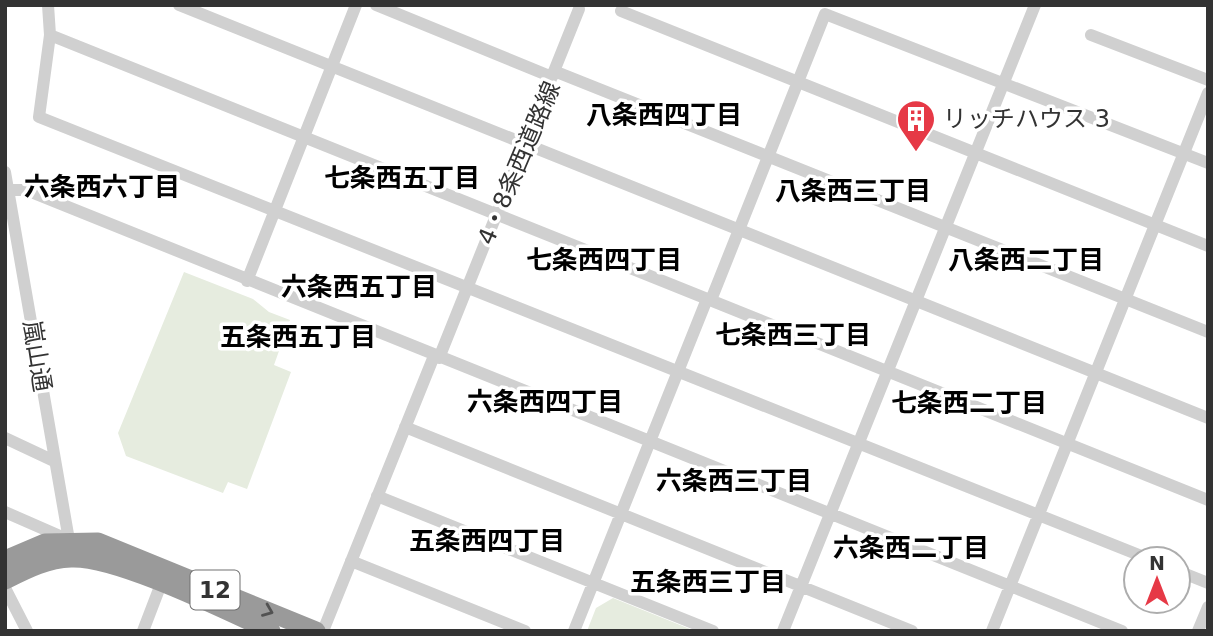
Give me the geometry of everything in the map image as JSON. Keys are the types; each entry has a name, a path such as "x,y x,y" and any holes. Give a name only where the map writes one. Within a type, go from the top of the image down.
{"highway":[{"name":"12","path":"5,561 46,543 69,540 98,542 316,631"},
{"name":"12","path":"69,540 157,582 271,631"},
{"path":"36,564 69,540"},
{"name":"12","path":"5,580 36,564 71,558 91,559 157,582"}],"street":[{"path":"48,5 50,35 39,117 1122,548"},
{"path":"179,5 1208,418"},
{"path":"247,281 356,5"},
{"path":"376,5 553,74 579,9"},
{"path":"783,631 1035,5"},
{"path":"621,11 1208,246"},
{"path":"574,631 825,14 1208,163"},
{"path":"50,35 1208,500"},
{"path":"1091,35 1208,80"},
{"name":"4・8条西道路線","path":"323,631 553,74 1208,332"},
{"path":"992,631 1208,93"},
{"name":"嵐山通","path":"5,172 69,540"},
{"path":"7,190 26,190 1122,631"},
{"path":"405,427 912,631"},
{"path":"5,438 54,461"},
{"path":"377,496 713,631"},
{"path":"5,512 69,540"},
{"path":"351,561 524,631"},
{"path":"143,631 157,582"},
{"path":"5,588 27,631"},
{"path":"1198,631 1208,607"}],"shaded area":[{"path":"184,272 253,299 269,312 290,320 274,365 291,372 247,489 228,482 223,493 126,456 118,433"},
{"path":"613,598 695,631 587,631 596,608"}],"place":[{"name":"リッチハウス 3","path":"916,153"}],"district":[{"name":"八条西四丁目","path":"664,115"},
{"name":"七条西五丁目","path":"402,178"},
{"name":"六条西六丁目","path":"102,187"},
{"name":"八条西三丁目","path":"853,191"},
{"name":"七条西四丁目","path":"604,260"},
{"name":"八条西二丁目","path":"1026,260"},
{"name":"六条西五丁目","path":"359,287"},
{"name":"七条西三丁目","path":"793,335"},
{"name":"五条西五丁目","path":"298,337"},
{"name":"六条西四丁目","path":"545,402"},
{"name":"七条西二丁目","path":"969,403"},
{"name":"六条西三丁目","path":"734,481"},
{"name":"五条西四丁目","path":"487,541"},
{"name":"六条西二丁目","path":"911,548"},
{"name":"五条西三丁目","path":"708,582"}]}
